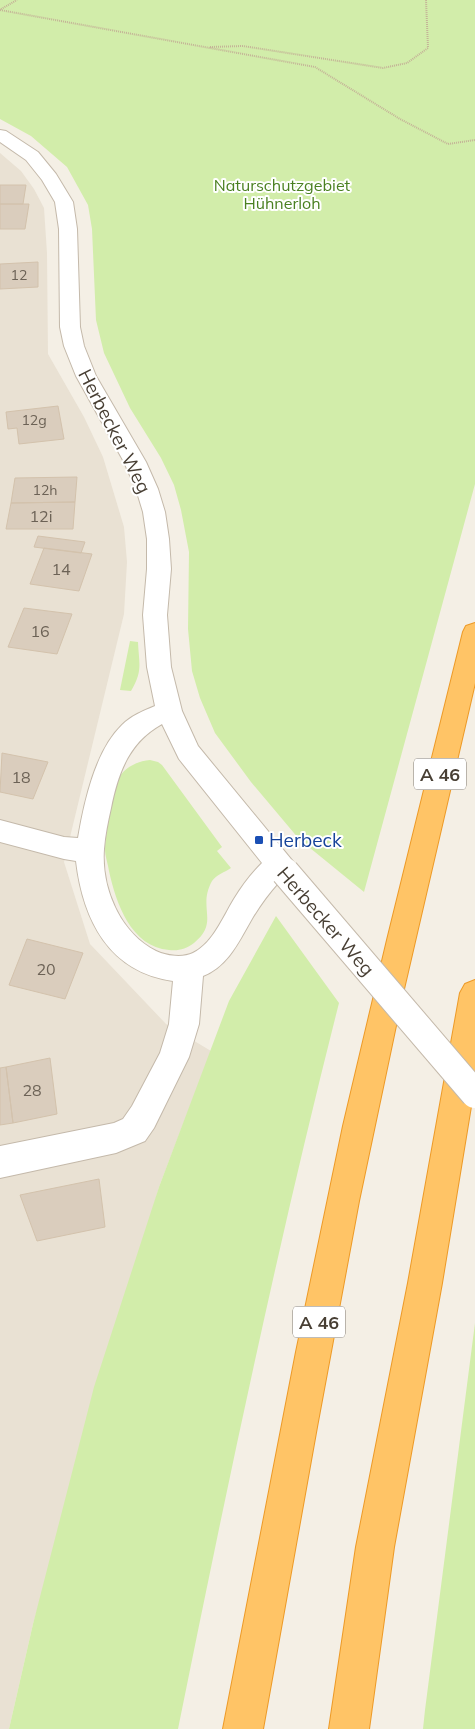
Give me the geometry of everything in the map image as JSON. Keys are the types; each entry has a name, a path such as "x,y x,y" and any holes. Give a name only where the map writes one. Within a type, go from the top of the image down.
{"highway":[{"name":"A 46","path":"243,1729 305,1392 359,1128 405,917 475,632"},
{"path":"349,1729 374,1547 425,1283 475,993"}],"street":[{"name":"Herbecker Weg","path":"0,135 32,156 50,178 64,202 68,229 70,327 74,346 90,383 135,462 147,489 154,512 158,539 159,569 155,615 159,667 169,711 188,752 281,869 475,1094"},
{"path":"169,711 152,717 129,734 112,760 104,780 95,818 90,851 94,882 104,916 121,942 144,960 164,967 176,969 202,963 217,950 260,884 281,869"},
{"path":"0,831 64,848 90,851"},
{"path":"0,1162 116,1138 134,1130 144,1116 174,1057 184,1024 189,967"}],"path":[{"path":"0,10 17,0"},
{"path":"202,47 243,46 384,68 407,63 428,48 426,0"},
{"path":"0,10 316,67 400,119 448,144 475,140"}],"shaded area":[{"path":"0,153 21,171 34,189 44,208 47,253 48,354 84,417 103,457 124,527 127,562 124,614 64,862 90,944 166,1024 211,1051 159,1187 33,1624 9,1729 0,1729"}],"green space":[{"name":"Naturschutzgebiet Hühnerloh","path":"0,0 475,0 475,484 364,892 299,839 251,782 215,733 200,698 192,671 188,629 189,552 174,485 161,458 130,408 104,353 96,320 92,229 88,205 67,167 31,136 0,119"},
{"path":"130,641 138,642 139,673 131,691 120,690"},
{"path":"150,760 162,765 222,847 217,851 231,868 218,875 212,881 208,891 206,928 202,935 191,945 179,950 156,947 145,941 135,932 127,921 116,896 105,854 113,794 117,781 123,772 131,766"},
{"path":"276,916 339,1003 254,1365 178,1729 9,1729 33,1624 94,1387 159,1187 229,1001"},
{"path":"475,1323 475,1729 423,1729 425,1710"}],"building":[{"path":"0,185 26,185 23,204 0,204"},
{"path":"0,204 29,204 25,229 0,229"},
{"path":"38,262 38,287 0,289 0,264"},
{"path":"58,406 64,439 19,444 17,428 8,429 6,412"},
{"path":"77,477 75,502 11,503 15,478"},
{"path":"75,502 73,529 6,529 11,503"},
{"path":"38,536 85,542 81,553 34,547"},
{"path":"44,548 92,554 79,591 30,584"},
{"path":"24,608 72,614 57,654 8,647"},
{"path":"2,753 48,762 33,799 0,792"},
{"path":"27,939 83,953 65,999 9,985"},
{"path":"50,1058 57,1114 13,1123 6,1067"},
{"path":"6,1067 13,1123 0,1125 0,1068"},
{"path":"99,1179 105,1227 37,1241 20,1195"}],"place":[{"name":"Herbeck","path":"259,840"}]}
